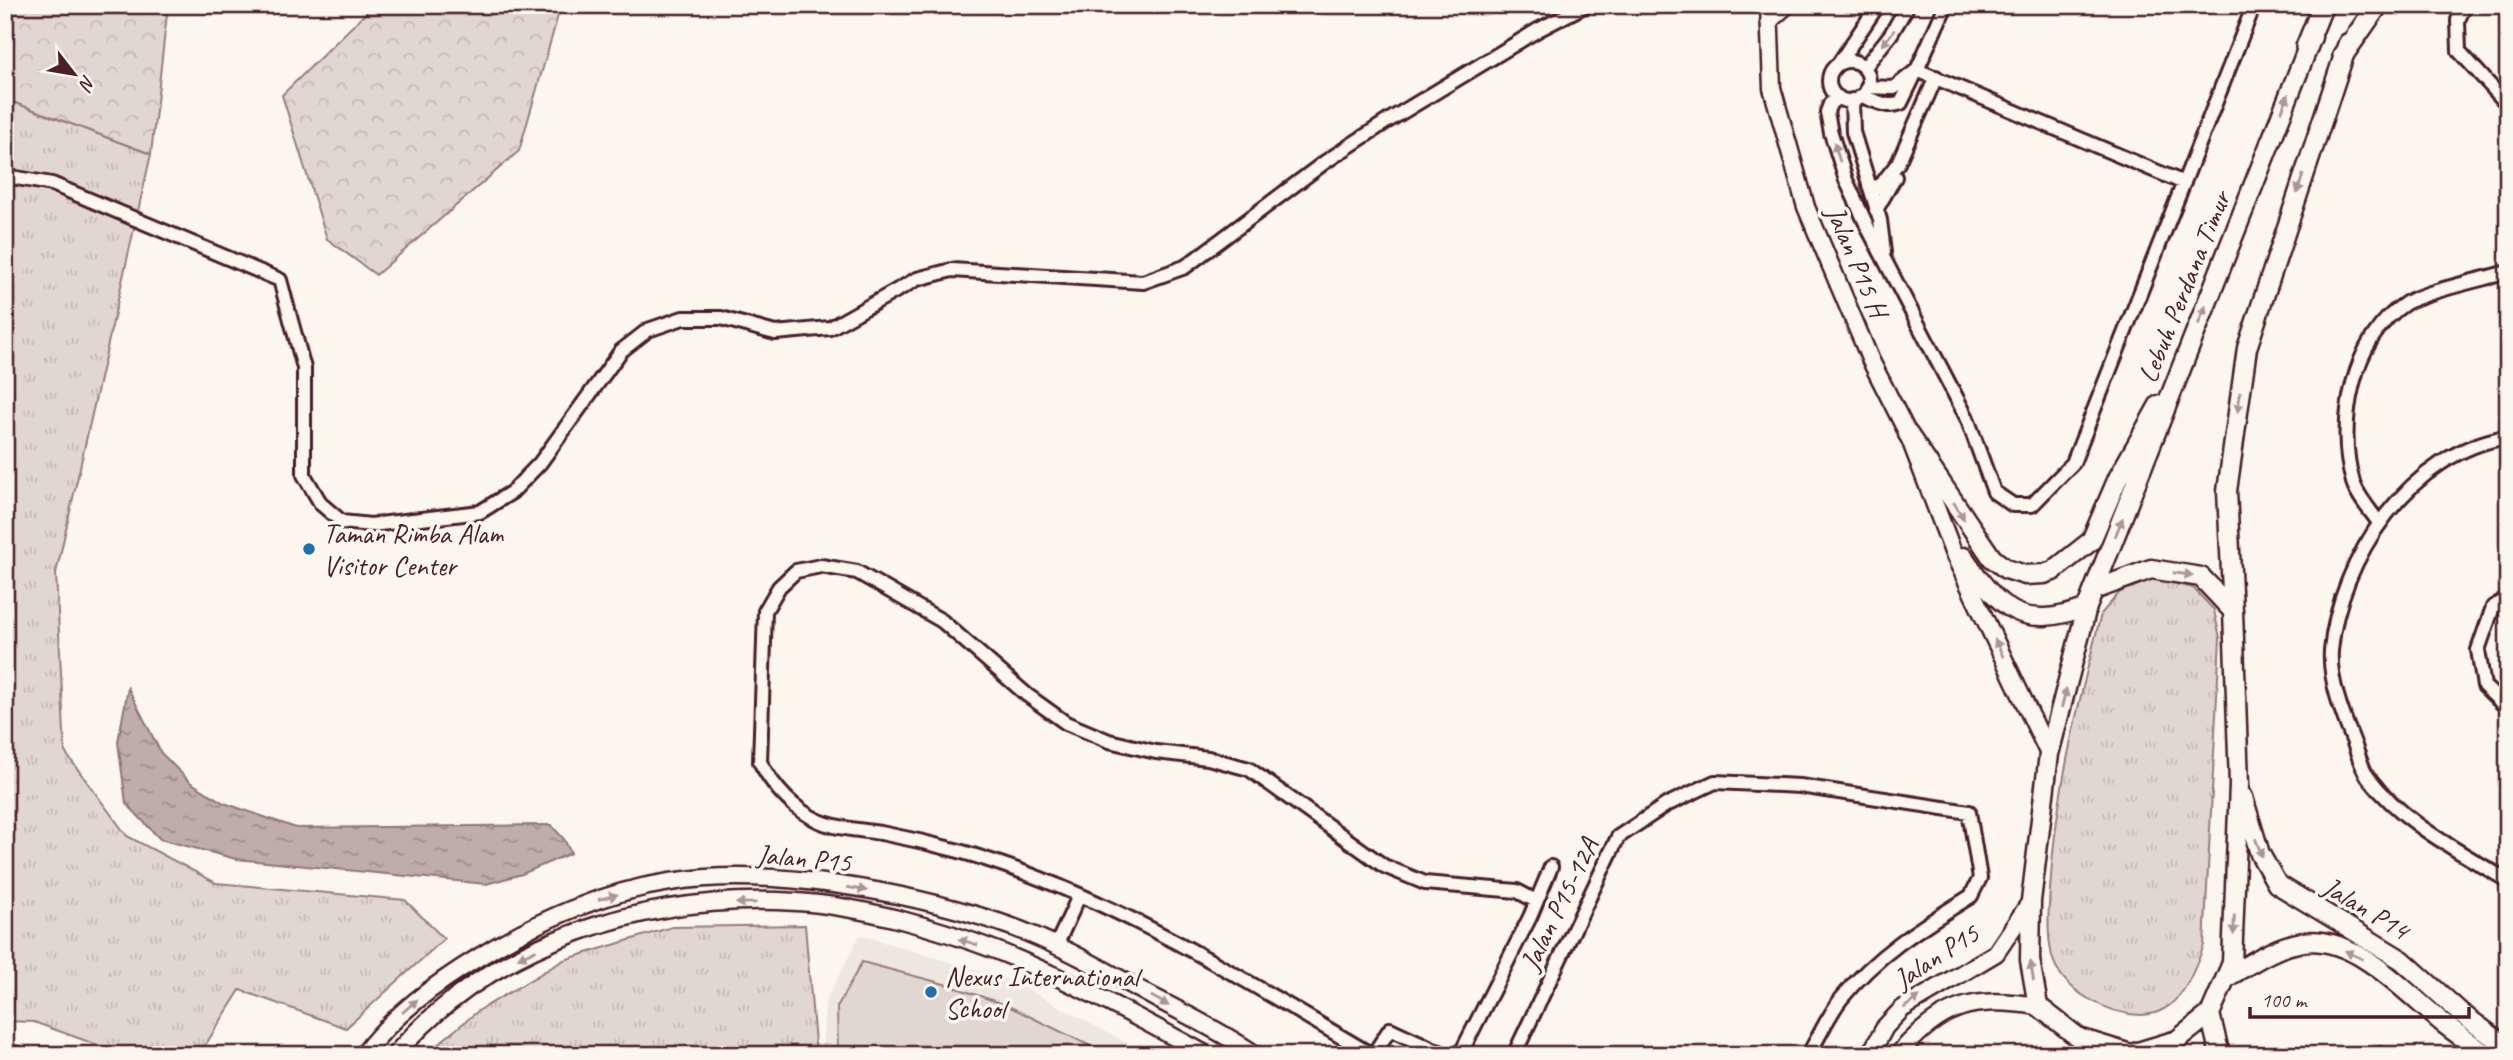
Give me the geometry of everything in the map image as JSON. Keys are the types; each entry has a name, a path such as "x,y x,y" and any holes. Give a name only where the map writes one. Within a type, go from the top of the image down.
{"main road":[{"path":"2306,47 2325,5"},
{"path":"2038,1006 2079,1038 2131,1054 2177,1041 2210,1014 2232,963 2239,784 2227,491 2247,348 2343,55 2367,5"},
{"path":"2343,55 2378,5"},
{"name":"Lebuh Perdana Timur","path":"2038,1006 2030,961 2031,901 2049,754 2090,599 2306,47"},
{"path":"1908,434 1992,558 2006,569 2025,575 2044,574 2053,571 2091,541 2143,429 2176,379"},
{"path":"2090,599 2151,569 2201,577 2233,611"},
{"name":"Jalan P14","path":"2239,784 2260,854 2277,884 2402,960 2462,1013 2508,1048"},
{"name":"Jalan P14","path":"2226,978 2267,954 2304,942 2332,944 2385,970 2443,1023 2486,1055"},
{"path":"2210,1014 2220,1055"}],"street":[{"path":"5,176 52,184 280,280 304,368 304,475 321,504 342,522 383,524 480,512 512,492 540,463 621,351 648,330 684,318 721,318 775,333 830,328 917,279 952,270 1143,282 1185,267 1325,162 1386,122 1538,30 1586,5"},
{"path":"1769,13 1787,5"},
{"path":"1838,97 1829,80 1878,5"},
{"path":"1885,259 1876,209 1853,132 1864,68 1891,34 1908,5"},
{"path":"1860,94 1883,105 1901,103 1946,5"},
{"path":"1917,69 1894,88 1838,97 1830,104 1827,113 1831,133 1850,190 1967,418 1994,492 2012,505 2032,506 2073,463 2254,5"},
{"path":"2465,5 2458,20 2459,51 2508,105"},
{"name":"Jalan P15 H","path":"1769,13 1772,88 1806,208 1871,361 1908,434 1953,552 2049,754"},
{"path":"1839,63 1852,61 1864,68"},
{"path":"1917,69 2184,183"},
{"path":"1876,209 1895,179 1898,163 1936,77"},
{"path":"1868,186 1879,187 1898,163"},
{"path":"2379,523 2354,485 2348,454 2348,420 2357,369 2375,332 2406,303 2508,272"},
{"path":"2508,437 2490,440 2423,473 2379,523 2343,591 2331,653 2340,709 2367,776 2418,825 2508,881"},
{"name":"Jalan P15 H","path":"1944,524 1984,586 2001,604 2026,617 2074,612 2090,599"},
{"path":"1446,1055 1390,1029 1373,1055 1247,981 1035,876 956,850 820,821 797,807 771,782 760,762 765,611 779,587 796,571 821,566 857,572 942,621 1027,695 1066,723 1109,741 1156,752 1208,758 1249,769 1384,866 1425,883 1517,891 1536,901"},
{"path":"2508,598 2493,607 2478,650 2484,686 2508,709"},
{"name":"Jalan P15-12A","path":"1514,1055 1618,837 1665,806 1715,782 1800,786 1965,811 1972,817 1980,878 1978,888 1971,896 1903,939 1870,969 1840,1000 1808,1055"},
{"path":"1460,1055 1551,867"},
{"path":"797,902 802,880"},
{"name":"Jalan P15","path":"363,1055 382,1030 436,984 514,934 599,899 671,881 802,880 912,899 999,922 1056,946 1256,1055"},
{"path":"1056,946 1079,896"},
{"name":"Jalan P15","path":"1870,1055 1885,1027 1902,1009 1996,953 2031,901"},
{"name":"Jalan P15","path":"395,1055 455,998 500,967 607,920 666,908 797,902 864,911 997,951 1117,1007 1207,1055"},
{"name":"Jalan P15","path":"1898,1055 1920,1029 1945,1012 1975,1002 2004,1001 2038,1006"},
{"path":"5,1054 16,1055"}],"shaded area":[{"name":"Nexus International School","path":"860,935 1012,981 1149,1055 822,1055 825,1003"}],"green space":[{"path":"5,5 168,5 151,154 5,99"},
{"path":"374,5 561,5 519,151 376,275 327,239 282,95"},
{"path":"5,99 151,154 56,573 65,752 127,836 216,883 405,900 444,939 346,1028 240,990 199,1055 125,1055 34,1022 5,1021"},
{"path":"2146,577 2193,588 2214,610 2220,638 2204,945 2195,969 2175,1001 2154,1013 2141,1015 2128,1014 2101,1005 2075,990 2065,980 2052,956 2048,916 2058,811 2077,712 2101,614 2119,593"},
{"path":"805,925 816,1055 425,1055 478,1011 564,960 672,927"},
{"name":"Nexus International School","path":"862,962 948,985 1006,1005 1109,1055 838,1055 837,1007"}],"water":[{"path":"128,688 161,753 190,782 224,803 296,828 551,825 564,839 571,853 522,874 486,884 236,859 160,839 126,803 118,742"}],"place":[{"name":"Taman Rimba Alam Visitor Center","path":"309,549"},
{"name":"Nexus International School","path":"931,992"}]}
